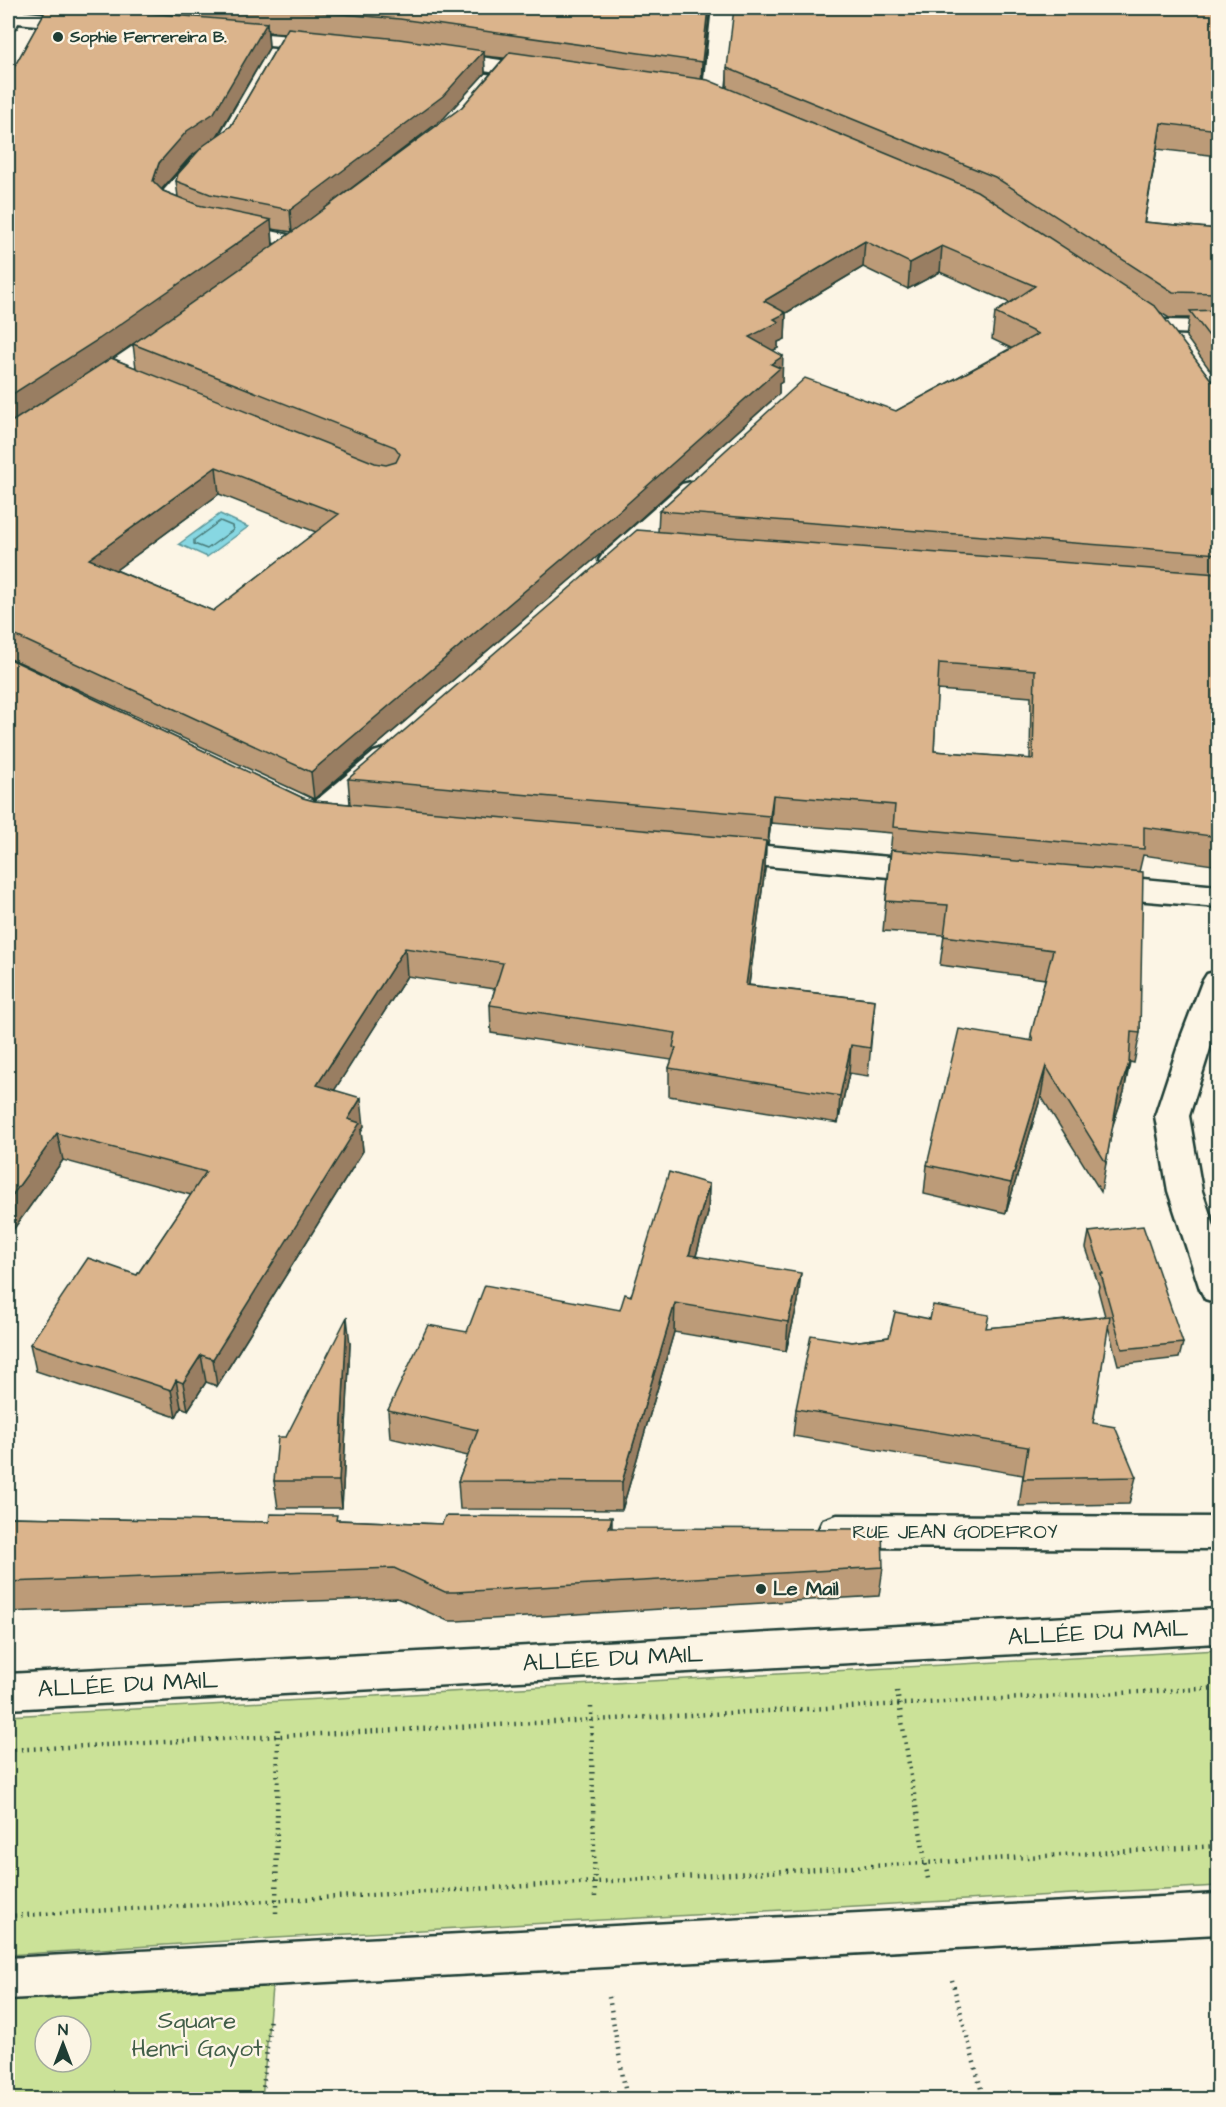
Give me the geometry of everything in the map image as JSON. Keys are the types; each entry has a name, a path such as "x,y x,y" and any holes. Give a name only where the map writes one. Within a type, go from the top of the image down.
{"street":[{"path":"713,97 723,8"},
{"path":"10,16 101,26"},
{"path":"204,34 343,47"},
{"path":"424,56 497,76 562,76"},
{"path":"690,94 713,97 734,106"},
{"path":"269,263 307,236"},
{"path":"65,402 124,376 191,317"},
{"path":"1160,329 1218,328"},
{"path":"594,577 709,474"},
{"path":"630,546 665,549"},
{"path":"353,819 307,811 407,739"},
{"path":"697,850 958,874"},
{"path":"1076,884 1218,897"},
{"path":"1218,982 1208,1036 1172,1116 1185,1191 1218,1289"},
{"name":"RUE JEAN GODEFROY","path":"801,1531 1218,1533"},
{"name":"ALLÉE DU MAIL","path":"8,1692 1218,1626"},
{"path":"8,1979 600,1948 938,1927 1218,1914"}],"lane":[{"path":"272,62 284,41"},
{"path":"199,221 170,211 167,200 198,162 214,152"},
{"path":"221,226 307,236"}],"path":[{"path":"890,1643 924,1862 938,1927 984,2100"},
{"path":"589,1660 594,1881 600,1948 627,2100"},
{"path":"262,2100 274,1965 277,1899 279,1676"},
{"path":"8,1750 1218,1688"},
{"path":"8,1916 1218,1846"}],"green space":[{"path":"1218,1650 1218,1886 8,1955 8,1716"},
{"name":"Square Henri Gayot","path":"274,1965 262,2099 8,2100 8,1979"}],"water":[{"path":"220,514 248,527 207,557 179,544"}],"building":[{"path":"47,8 90,8 267,23 214,113 187,131 159,163 153,181 163,191 198,205 271,220 99,339 8,397 8,78"},
{"path":"272,8 708,8 702,62 400,19"},
{"path":"734,8 1218,8 1218,130 1161,123 1144,222 1218,229 1218,293 1173,292 995,177 727,68"},
{"path":"288,28 399,39 484,51 443,96 290,210 210,194 176,181 178,174 203,146 231,126"},
{"path":"510,52 708,80 977,191 1156,307 1212,381 1218,383 1218,554 659,511 805,378 896,411 1038,334 995,313 1035,286 942,246 910,263 865,241 764,301 786,313 774,319 779,322 749,337 783,356 771,364 780,368 619,511 311,772 8,633 8,422 111,358 375,463 386,465 396,462 400,454 395,447 133,344 305,223 462,107","holes":["216,467 339,514 213,611 89,559"]},
{"path":"1218,310 1218,348 1190,311"},
{"path":"637,530 1218,574 1218,837 1144,827 1144,849 893,827 895,805 773,795 770,816 348,779","holes":["939,663 1035,670 1033,759 934,751"]},
{"path":"8,658 303,798 314,801 766,841 746,985 875,1000 870,1048 851,1045 840,1096 669,1068 676,1048 673,1047 676,1033 490,1005 503,963 405,948 317,1085 361,1098 348,1119 360,1123 213,1359 201,1355 183,1383 176,1380 171,1390 30,1344 88,1258 137,1275 206,1172 57,1133 8,1201"},
{"path":"891,850 1143,872 1140,1033 1131,1032 1129,1063 1118,1096 1106,1163 1046,1066 1011,1183 927,1165 959,1029 1033,1041 1031,1034 1053,950 944,936 948,905 886,901"},
{"path":"669,1172 709,1184 689,1255 801,1273 788,1322 675,1303 622,1482 458,1481 478,1430 388,1410 428,1325 467,1332 485,1285 620,1310 625,1294 631,1296"},
{"path":"1143,1226 1183,1343 1122,1349 1101,1274 1103,1274 1089,1232"},
{"path":"933,1305 989,1315 986,1328 1110,1316 1093,1423 1115,1427 1136,1477 1023,1479 1028,1447 796,1409 811,1335 852,1342 889,1337 895,1312 930,1319"},
{"path":"347,1317 339,1481 274,1481 278,1437 286,1437"},
{"path":"270,1514 337,1515 336,1520 442,1524 445,1516 612,1517 609,1528 882,1529 883,1567 455,1592 445,1592 394,1568 8,1582 8,1517 269,1522"}],"place":[{"name":"Sophie Ferrereira B.","path":"58,37"},
{"name":"Le Mail","path":"761,1589"}]}
